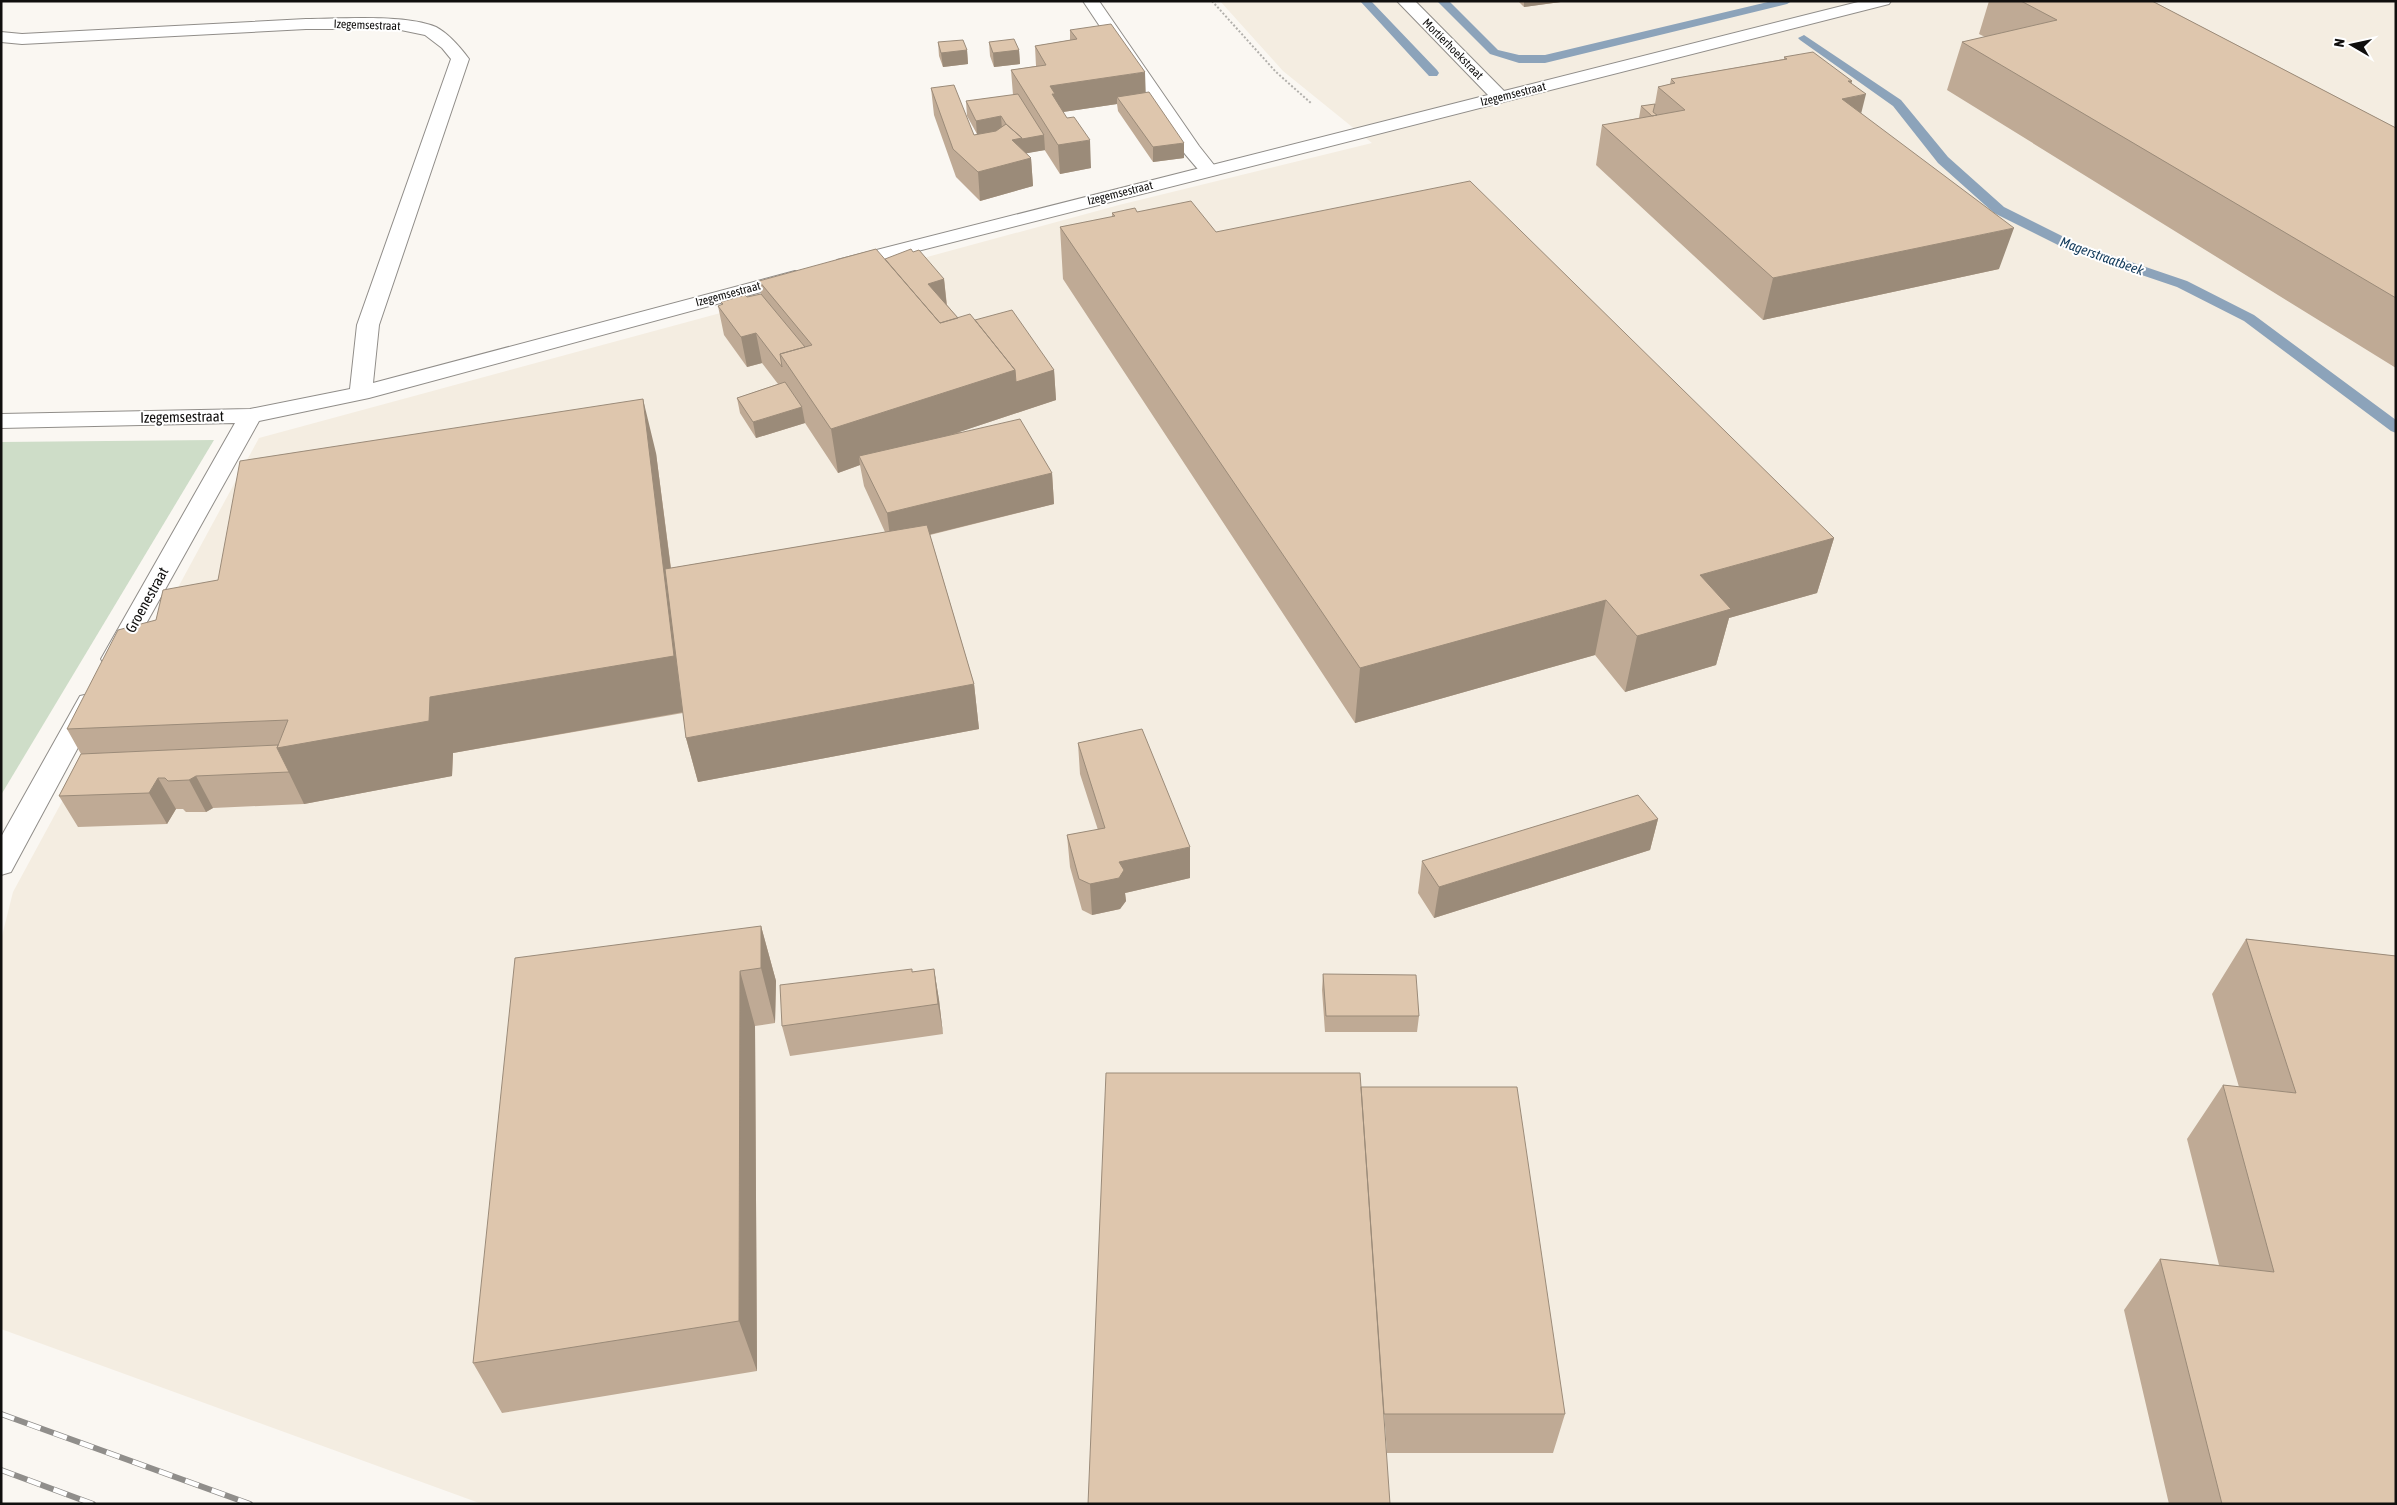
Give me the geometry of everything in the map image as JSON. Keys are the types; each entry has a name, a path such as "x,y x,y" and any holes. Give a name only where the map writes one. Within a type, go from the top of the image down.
{"street":[{"path":"1091,1 1192,150 1209,170"},
{"name":"Mortierhoekstraat","path":"1405,1 1500,97"},
{"name":"Izegemsestraat","path":"1,421 250,416 361,393 818,271 1209,170 1882,1"},
{"name":"Izegemsestraat","path":"1,38 22,39 306,24 396,24 430,31 448,44 460,58 368,325 361,393"},
{"name":"Groenestraat","path":"1,864 250,416"}],"path":[{"path":"1212,1 1276,72 1348,136"}],"shaded area":[{"path":"1220,1 2396,1 2396,1504 482,1504 1,1329 1,940 13,892 259,438 1119,205 1372,143 1283,71"}],"green space":[{"path":"214,440 1,795 1,442"}],"building":[{"path":"2021,1 2152,1 2396,128 2396,298 1962,42 2057,20"},
{"path":"1111,24 1145,72 1050,86 1055,94 1052,94 1067,118 1074,117 1090,140 1058,145 1011,70 1046,65 1035,46 1077,39 1070,30"},
{"path":"1014,39 1019,50 993,53 989,42"},
{"path":"963,40 967,50 941,53 938,42"},
{"path":"1813,52 1866,94 1842,99 2014,228 1773,278 1602,125 1685,110 1658,87 1675,83 1671,79 1787,59 1784,57"},
{"path":"954,85 974,135 996,131 1006,124 1022,138 1012,140 1031,158 978,172 953,149 931,88"},
{"path":"1149,92 1184,143 1153,147 1117,97"},
{"path":"1018,94 1044,135 1022,139 1006,124 1001,116 976,121 966,101"},
{"path":"1655,104 1653,112 1657,115 1652,116 1641,106"},
{"path":"1470,181 1834,538 1700,575 1731,609 1637,636 1606,600 1360,668 1060,227 1115,216 1112,213 1135,208 1137,212 1191,201 1216,232"},
{"path":"876,249 940,323 970,314 1015,370 831,429 780,354 812,345 759,281"},
{"path":"911,249 913,252 919,250 944,279 928,284 958,318 940,323 885,259"},
{"path":"761,294 805,347 780,354 782,367 756,333 741,337 718,306 723,304 721,302 745,295 747,297"},
{"path":"1012,310 1054,370 1016,382 1015,370 975,320"},
{"path":"785,382 802,407 753,422 737,398"},
{"path":"643,399 674,656 430,697 429,721 277,748 288,720 67,729 118,630 156,620 163,590 218,580 240,461"},
{"path":"1020,419 1052,473 887,513 859,456"},
{"path":"927,525 974,684 686,738 665,569"},
{"path":"1142,729 1190,847 1119,862 1124,870 1119,878 1090,884 1079,879 1067,835 1105,828 1078,743"},
{"path":"278,745 277,748 289,772 196,776 189,780 168,781 165,778 158,778 149,793 59,796 81,754"},
{"path":"1638,795 1658,819 1439,887 1422,861"},
{"path":"761,926 761,968 740,971 739,1321 473,1363 515,958"},
{"path":"2246,939 2396,956 2396,1504 2222,1504 2160,1259 2274,1272 2223,1085 2296,1093"},
{"path":"912,969 912,972 934,969 938,1004 782,1026 780,985"},
{"path":"1323,974 1416,975 1419,1016 1326,1016"},
{"path":"1106,1073 1360,1073 1390,1504 1088,1504"},
{"path":"1361,1087 1517,1087 1565,1414 1384,1414"}],"waterway":[{"path":"1365,1 1433,73"},
{"path":"1442,1 1494,52 1519,59 1545,59 1787,1"},
{"name":"Magerstraatbeek","path":"1804,38 1897,103 1943,160 1999,210 2073,247 2182,284 2249,318 2396,428"}],"railway":[{"path":"1,1414 250,1504"},
{"path":"1,1470 93,1504"}]}
